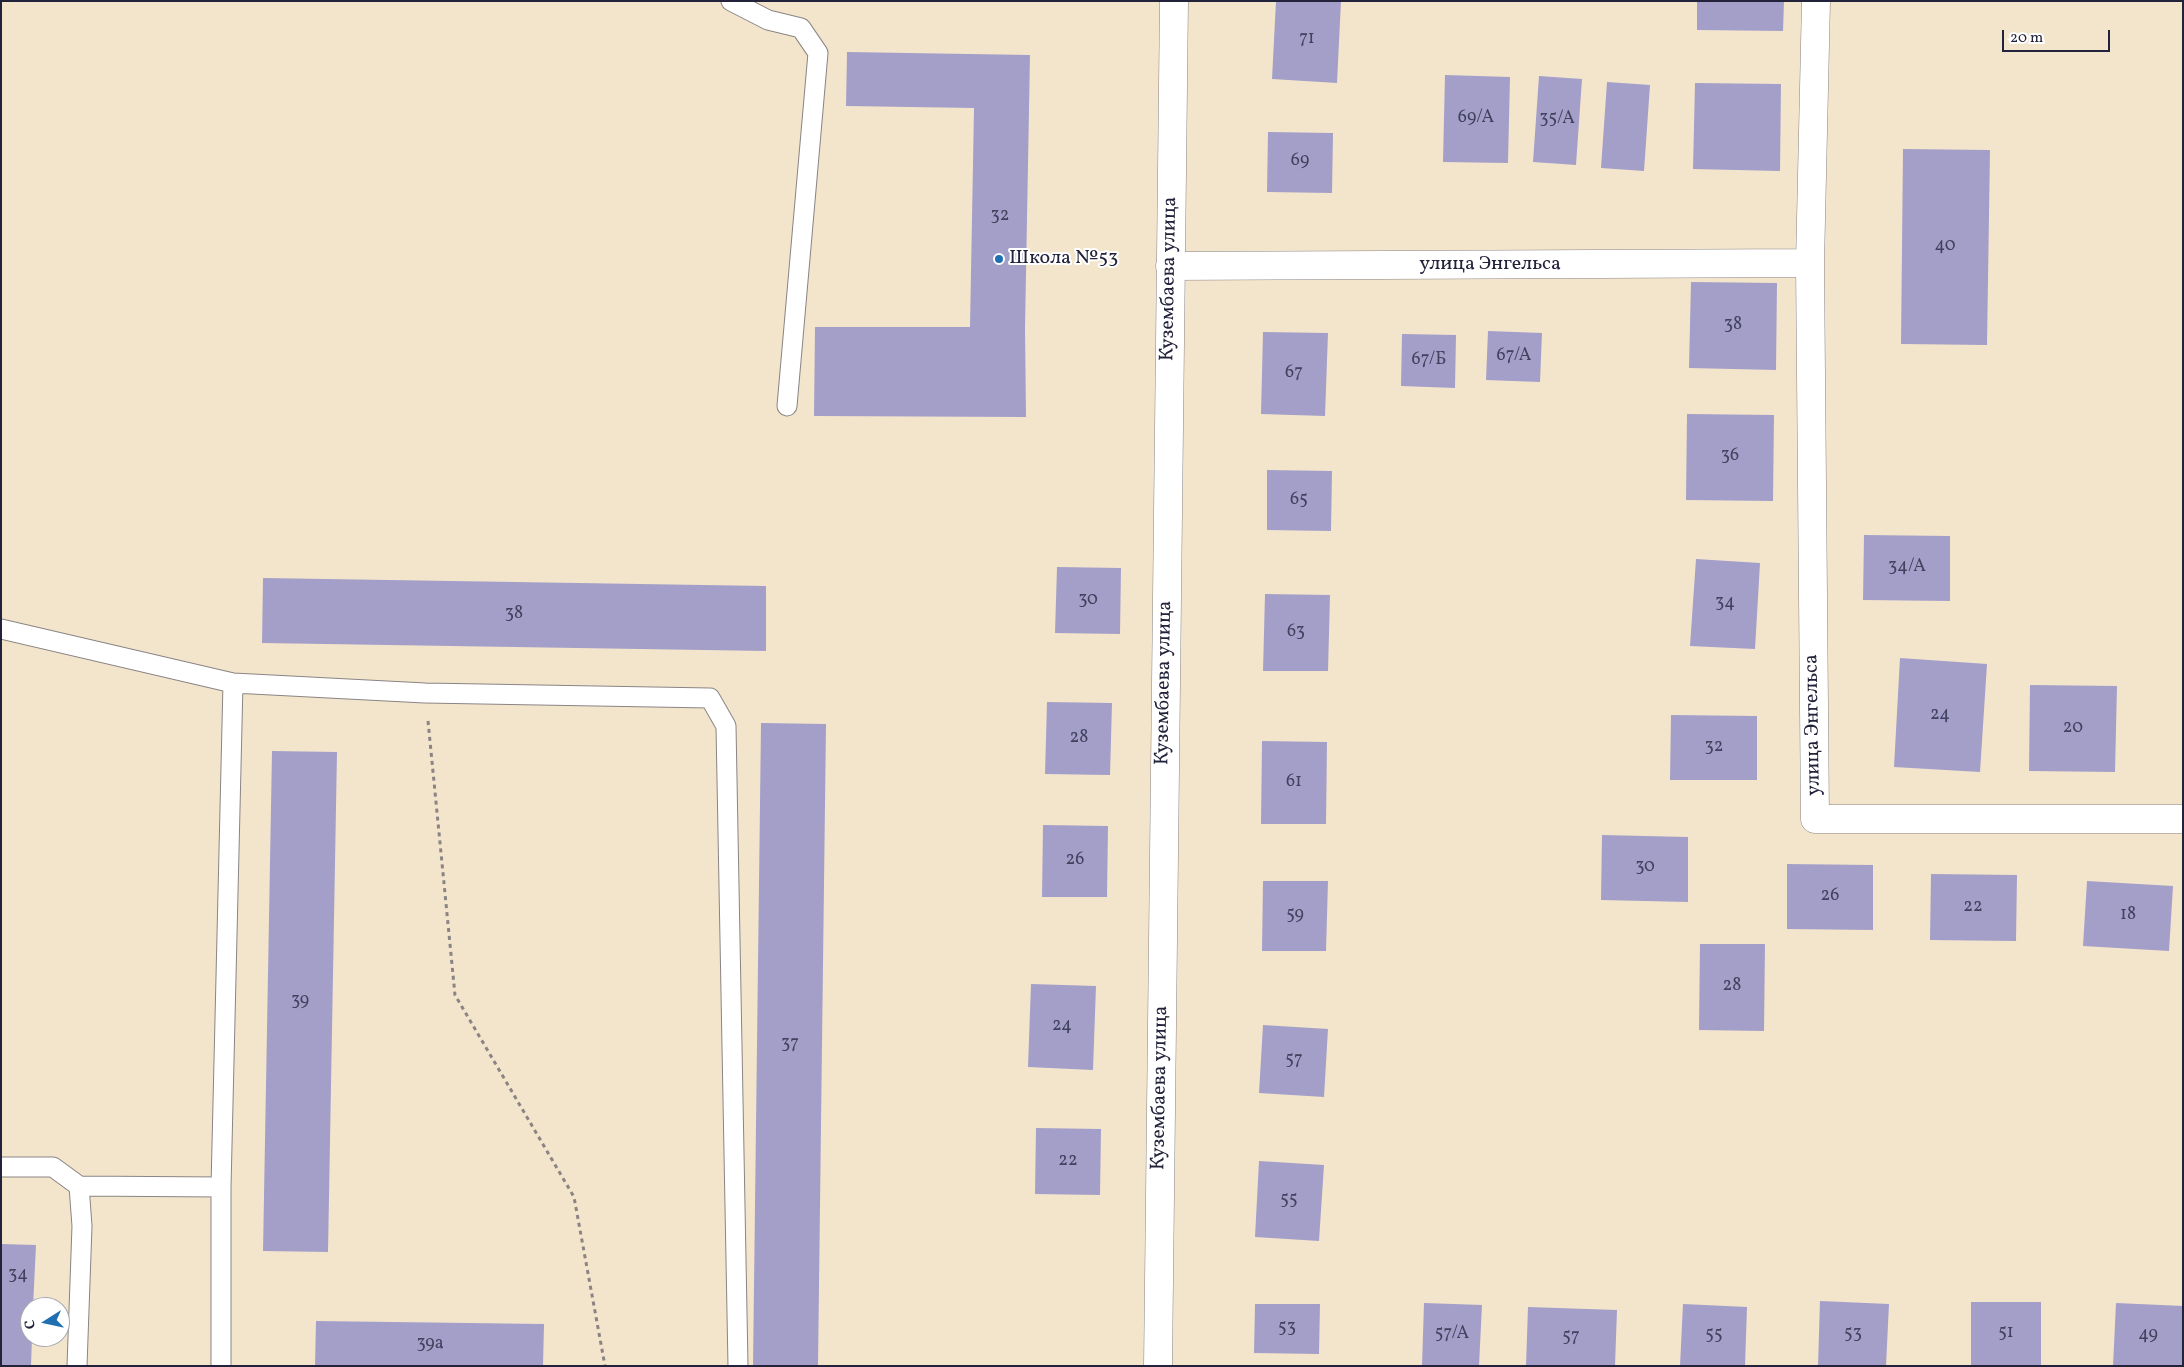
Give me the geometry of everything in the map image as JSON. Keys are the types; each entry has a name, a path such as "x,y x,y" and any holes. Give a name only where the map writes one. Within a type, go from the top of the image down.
{"street":[{"name":"Кузембаева улица","path":"1158,1366 1174,1"},
{"name":"улица Энгельса","path":"1816,1 1810,263 1815,819 2183,819"},
{"name":"улица Энгельса","path":"1170,266 1810,263"}],"lane":[{"path":"731,1 768,20 801,28 818,54 786,406"},
{"path":"1,629 233,683 425,693 710,698 726,726 738,1366"},
{"path":"222,1366 221,1187 233,683"},
{"path":"1,1167 53,1167 78,1186 221,1187"},
{"path":"77,1366 82,1226 78,1186"}],"path":[{"path":"425,693 454,996 574,1197 604,1366"}],"building":[{"path":"1276,1 1341,1 1337,83 1272,79"},
{"path":"1697,1 1784,1 1783,31 1697,30"},
{"path":"847,52 1030,55 1025,328 1026,417 814,416 815,327 970,327 974,108 846,106"},
{"path":"1445,75 1510,77 1508,163 1443,162"},
{"path":"1539,76 1582,79 1576,165 1533,162"},
{"path":"1607,82 1650,85 1644,171 1601,168"},
{"path":"1695,83 1781,84 1780,171 1693,169"},
{"path":"1268,132 1333,133 1332,193 1267,192"},
{"path":"1903,149 1990,150 1987,345 1901,344"},
{"path":"1691,282 1777,283 1776,370 1689,368"},
{"path":"1488,331 1542,333 1540,382 1486,380"},
{"path":"1263,332 1328,333 1325,416 1261,414"},
{"path":"1402,334 1456,335 1455,388 1401,386"},
{"path":"1687,414 1774,415 1773,501 1686,500"},
{"path":"1267,470 1332,471 1331,531 1267,530"},
{"path":"1864,535 1950,536 1950,601 1863,600"},
{"path":"1696,559 1760,563 1755,649 1690,646"},
{"path":"1057,567 1121,568 1120,634 1055,633"},
{"path":"263,578 766,586 766,651 262,643"},
{"path":"1265,594 1330,595 1328,671 1263,671"},
{"path":"1900,658 1987,664 1980,772 1894,767"},
{"path":"2030,685 2117,686 2115,772 2029,771"},
{"path":"1047,702 1112,703 1110,775 1045,774"},
{"path":"1671,715 1757,716 1757,780 1670,780"},
{"path":"761,723 826,724 818,1366 753,1366"},
{"path":"1262,741 1327,742 1326,824 1261,824"},
{"path":"272,751 337,752 328,1252 263,1251"},
{"path":"1043,825 1108,826 1107,897 1042,897"},
{"path":"1602,835 1688,837 1688,902 1601,900"},
{"path":"1787,864 1873,865 1873,930 1787,929"},
{"path":"1931,874 2017,875 2016,941 1930,940"},
{"path":"1263,881 1328,881 1326,951 1262,951"},
{"path":"2087,881 2173,886 2169,951 2083,946"},
{"path":"1700,944 1765,944 1764,1031 1699,1030"},
{"path":"1031,984 1096,986 1093,1070 1028,1067"},
{"path":"1263,1025 1328,1029 1324,1097 1259,1093"},
{"path":"1036,1128 1101,1129 1100,1195 1035,1194"},
{"path":"1259,1161 1324,1165 1319,1241 1255,1237"},
{"path":"1,1244 36,1245 33,1297 20,1297 20,1347 32,1347 31,1366 1,1366"},
{"path":"1820,1301 1889,1304 1886,1366 1818,1366"},
{"path":"1971,1302 2041,1302 2041,1366 1971,1366"},
{"path":"1424,1303 1482,1305 1479,1366 1422,1366"},
{"path":"2116,1303 2183,1306 2183,1366 2113,1366"},
{"path":"1255,1304 1320,1304 1319,1354 1254,1353"},
{"path":"1683,1304 1747,1307 1745,1366 1680,1366"},
{"path":"1528,1307 1617,1310 1615,1366 1526,1366"},
{"path":"316,1321 544,1324 543,1366 315,1366"}],"place":[{"name":"Школа №53","path":"999,259"}]}
